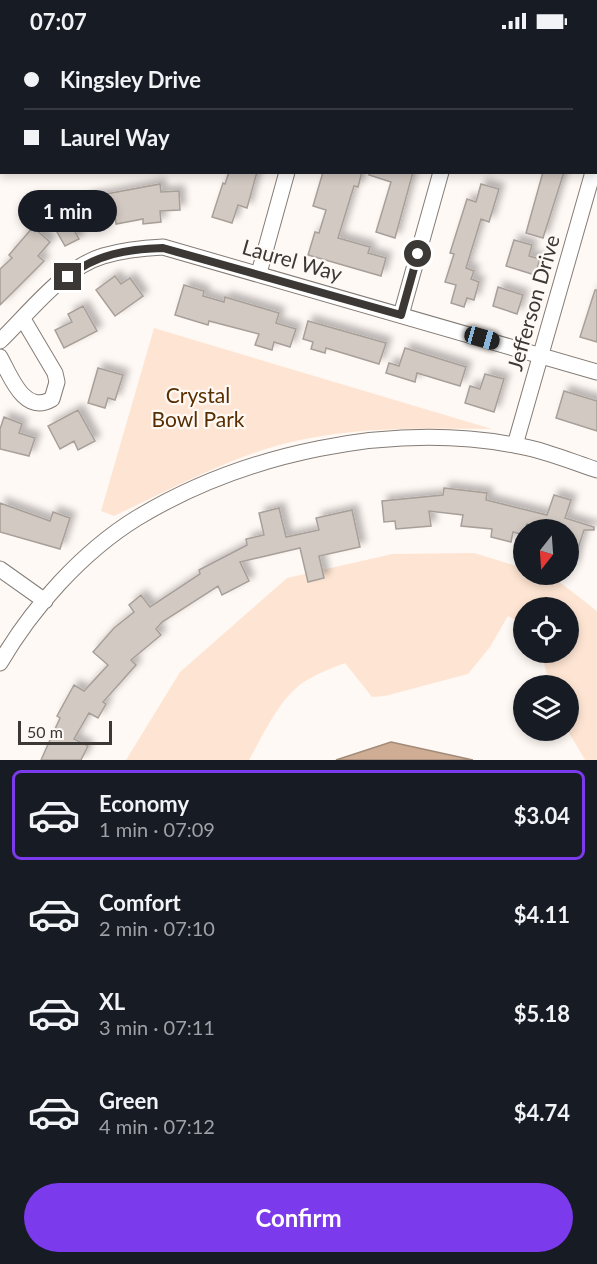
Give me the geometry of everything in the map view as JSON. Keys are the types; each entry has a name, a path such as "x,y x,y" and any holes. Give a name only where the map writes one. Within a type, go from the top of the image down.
{"street":[{"path":"259,273 286,174"},
{"path":"401,315 440,174"},
{"name":"Jefferson Drive","path":"515,445 592,174"},
{"name":"Laurel Way","path":"0,340 79,267 102,256 135,249 163,248 259,273 597,372"},
{"path":"0,357 21,394 28,400 36,404 52,399 57,382 55,373 23,319"},
{"path":"0,663 45,601 88,555 136,519 184,494 297,453 342,444 398,437 515,445 597,470"},
{"path":"0,569 45,601"}],"green space":[{"name":"Crystal Bowl Park","path":"154,328 492,429 380,430 296,441 229,462 114,516 101,511"},
{"path":"474,553 513,565 513,585 563,585 579,597 513,597 513,619 508,616 490,647 468,674 385,696 372,697 345,663 312,677 297,687 281,705 249,760 126,760 180,672 287,578 392,554"},
{"path":"579,597 597,611 597,760 585,760 574,741 579,741 579,675 547,675 544,663 579,663"}],"shaded area":[{"path":"391,742 473,760 336,760"}],"building":[{"path":"228,174 256,174 247,208 238,205 232,223 212,217 223,183 225,184"},
{"path":"322,174 361,174 358,187 354,186 338,238 370,247 368,253 386,258 381,276 308,255 315,232 319,233 326,210 313,206"},
{"path":"412,174 395,238 376,232 391,182 369,175"},
{"path":"542,174 563,174 543,238 526,233"},
{"path":"160,184 161,192 179,191 180,210 160,211 161,222 143,224 143,219 116,224 115,216 90,221 74,230 79,239 65,246 49,218 90,197"},
{"path":"481,184 499,189 489,222 481,219 466,268 474,271 471,279 479,282 474,300 467,298 464,307 451,303 456,285 445,282 454,254 450,253 467,199 476,202"},
{"path":"33,227 50,242 38,256 44,261 0,305 0,269 12,258 9,255"},
{"path":"514,240 532,245 529,256 540,259 535,275 506,266"},
{"path":"115,276 121,284 130,278 143,296 115,316 96,290"},
{"path":"184,285 204,291 203,296 224,302 225,297 279,313 276,323 296,329 290,347 274,342 272,350 255,345 259,334 209,321 208,325 175,315"},
{"path":"498,287 523,295 517,314 493,306"},
{"path":"595,290 597,290 597,342 580,337"},
{"path":"83,306 97,331 64,348 55,330 72,322 68,314"},
{"path":"308,321 386,343 379,364 326,348 325,353 311,349 313,342 303,339"},
{"path":"405,348 466,367 460,386 417,373 415,382 386,373 389,363 399,366"},
{"path":"98,368 123,375 115,400 108,398 105,408 88,403"},
{"path":"485,374 504,379 494,412 465,403 470,386 480,389"},
{"path":"564,391 597,401 597,431 556,418"},
{"path":"78,410 95,441 78,450 74,441 60,449 48,426"},
{"path":"4,417 22,424 19,433 35,438 29,456 0,449 0,429"},
{"path":"444,488 487,493 486,500 547,515 554,495 571,500 565,518 568,519 513,519 511,542 491,537 492,529 461,526 463,515 429,511 431,526 396,529 395,521 384,522 382,501 443,495"},
{"path":"0,503 50,521 53,512 70,518 60,549 0,532"},
{"path":"279,508 286,537 319,530 316,518 352,510 360,547 319,556 324,578 308,582 300,548 240,562 249,581 222,595 218,586 162,622 156,629 161,635 131,660 136,665 103,702 106,704 98,718 89,713 74,739 88,746 81,760 41,760 60,718 57,716 74,685 84,691 108,665 93,652 114,628 134,612 129,605 141,595 150,607 200,574 199,570 247,545 246,539 264,535 259,513"},
{"path":"579,522 594,527 594,530 584,530 579,545"}],"route":[{"path":"68,277 79,267 102,256 135,249 163,248 401,315 418,254"}]}
